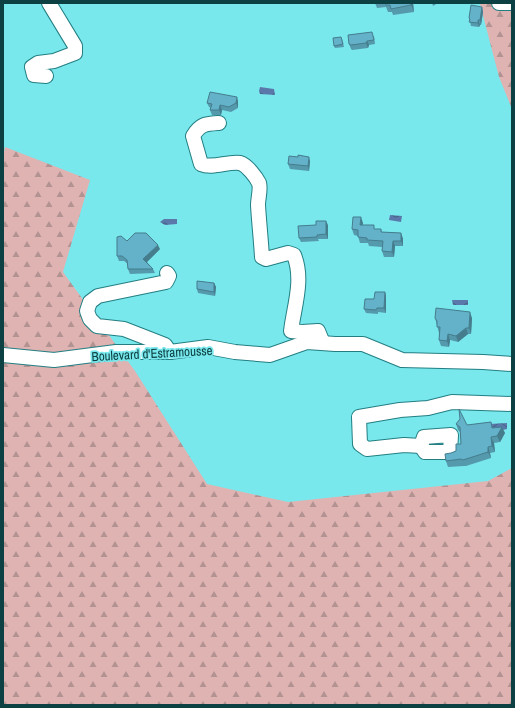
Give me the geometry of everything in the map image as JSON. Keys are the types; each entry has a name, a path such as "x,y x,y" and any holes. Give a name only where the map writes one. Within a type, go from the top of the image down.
{"street":[{"path":"46,76 34,75 32,67 38,63 54,61 75,53 75,46 49,3"},
{"path":"499,3 512,3"},
{"path":"219,123 208,124 198,128 193,136 201,164 213,166 230,162 243,164 251,172 259,184 258,204 262,257 266,259 288,253 294,255 298,265 298,294 291,331 318,331 323,343"},
{"path":"167,273 169,276 166,282 98,296 90,302 87,311 90,319 97,326 124,328 165,345 170,352"},
{"name":"Boulevard d'Estramousse","path":"3,355 54,360 116,352 170,352 208,347 235,352 270,355 307,342 363,344 402,360 510,363"},
{"path":"421,446 404,445 367,449 360,444 359,417 400,410 428,408 452,402 512,404"}],"green space":[{"path":"512,3 512,109 499,77 480,4"},
{"path":"5,147 90,180 63,272 135,371 207,484 288,502 488,481 512,468 512,705 3,705 3,157"}],"water":[{"path":"260,87 274,89 275,95 260,94"},
{"path":"390,215 402,216 401,222 389,220"},
{"path":"164,219 177,219 177,224 165,225 160,222"},
{"path":"452,300 468,300 468,305 453,305"},
{"path":"507,423 507,429 503,430 493,429 489,424"}],"building":[{"path":"385,3 411,3 411,5 391,9 390,5 386,5"},
{"path":"471,5 482,7 480,20 478,20 478,23 469,22"},
{"path":"372,32 374,40 367,41 366,43 349,44 348,35"},
{"path":"341,37 343,44 334,46 333,38"},
{"path":"210,92 237,97 236,103 229,107 220,105 219,110 210,110 212,104 207,103"},
{"path":"298,155 309,157 308,166 288,164 289,156 298,157"},
{"path":"353,217 361,217 360,225 374,225 374,229 381,229 381,232 401,233 401,241 393,241 392,252 382,251 383,241 367,240 367,238 358,237 358,230 352,229"},
{"path":"316,221 326,221 326,234 317,235 317,237 299,238 298,226 316,225"},
{"path":"135,233 146,233 158,245 143,259 153,269 128,269 127,260 122,256 117,256 117,237 121,236 127,241"},
{"path":"197,281 214,283 214,292 197,289"},
{"path":"375,292 385,292 384,308 377,308 376,310 364,309 365,299 374,299"},
{"path":"436,308 470,312 469,328 466,328 456,336 448,334 447,341 439,340 440,327 437,327 437,321 435,318"},
{"path":"459,409 467,425 491,422 492,428 502,427 497,436 491,437 492,446 488,447 488,452 463,460 446,461 445,454 456,451 456,444 461,444 460,427 456,424 460,419"}]}
